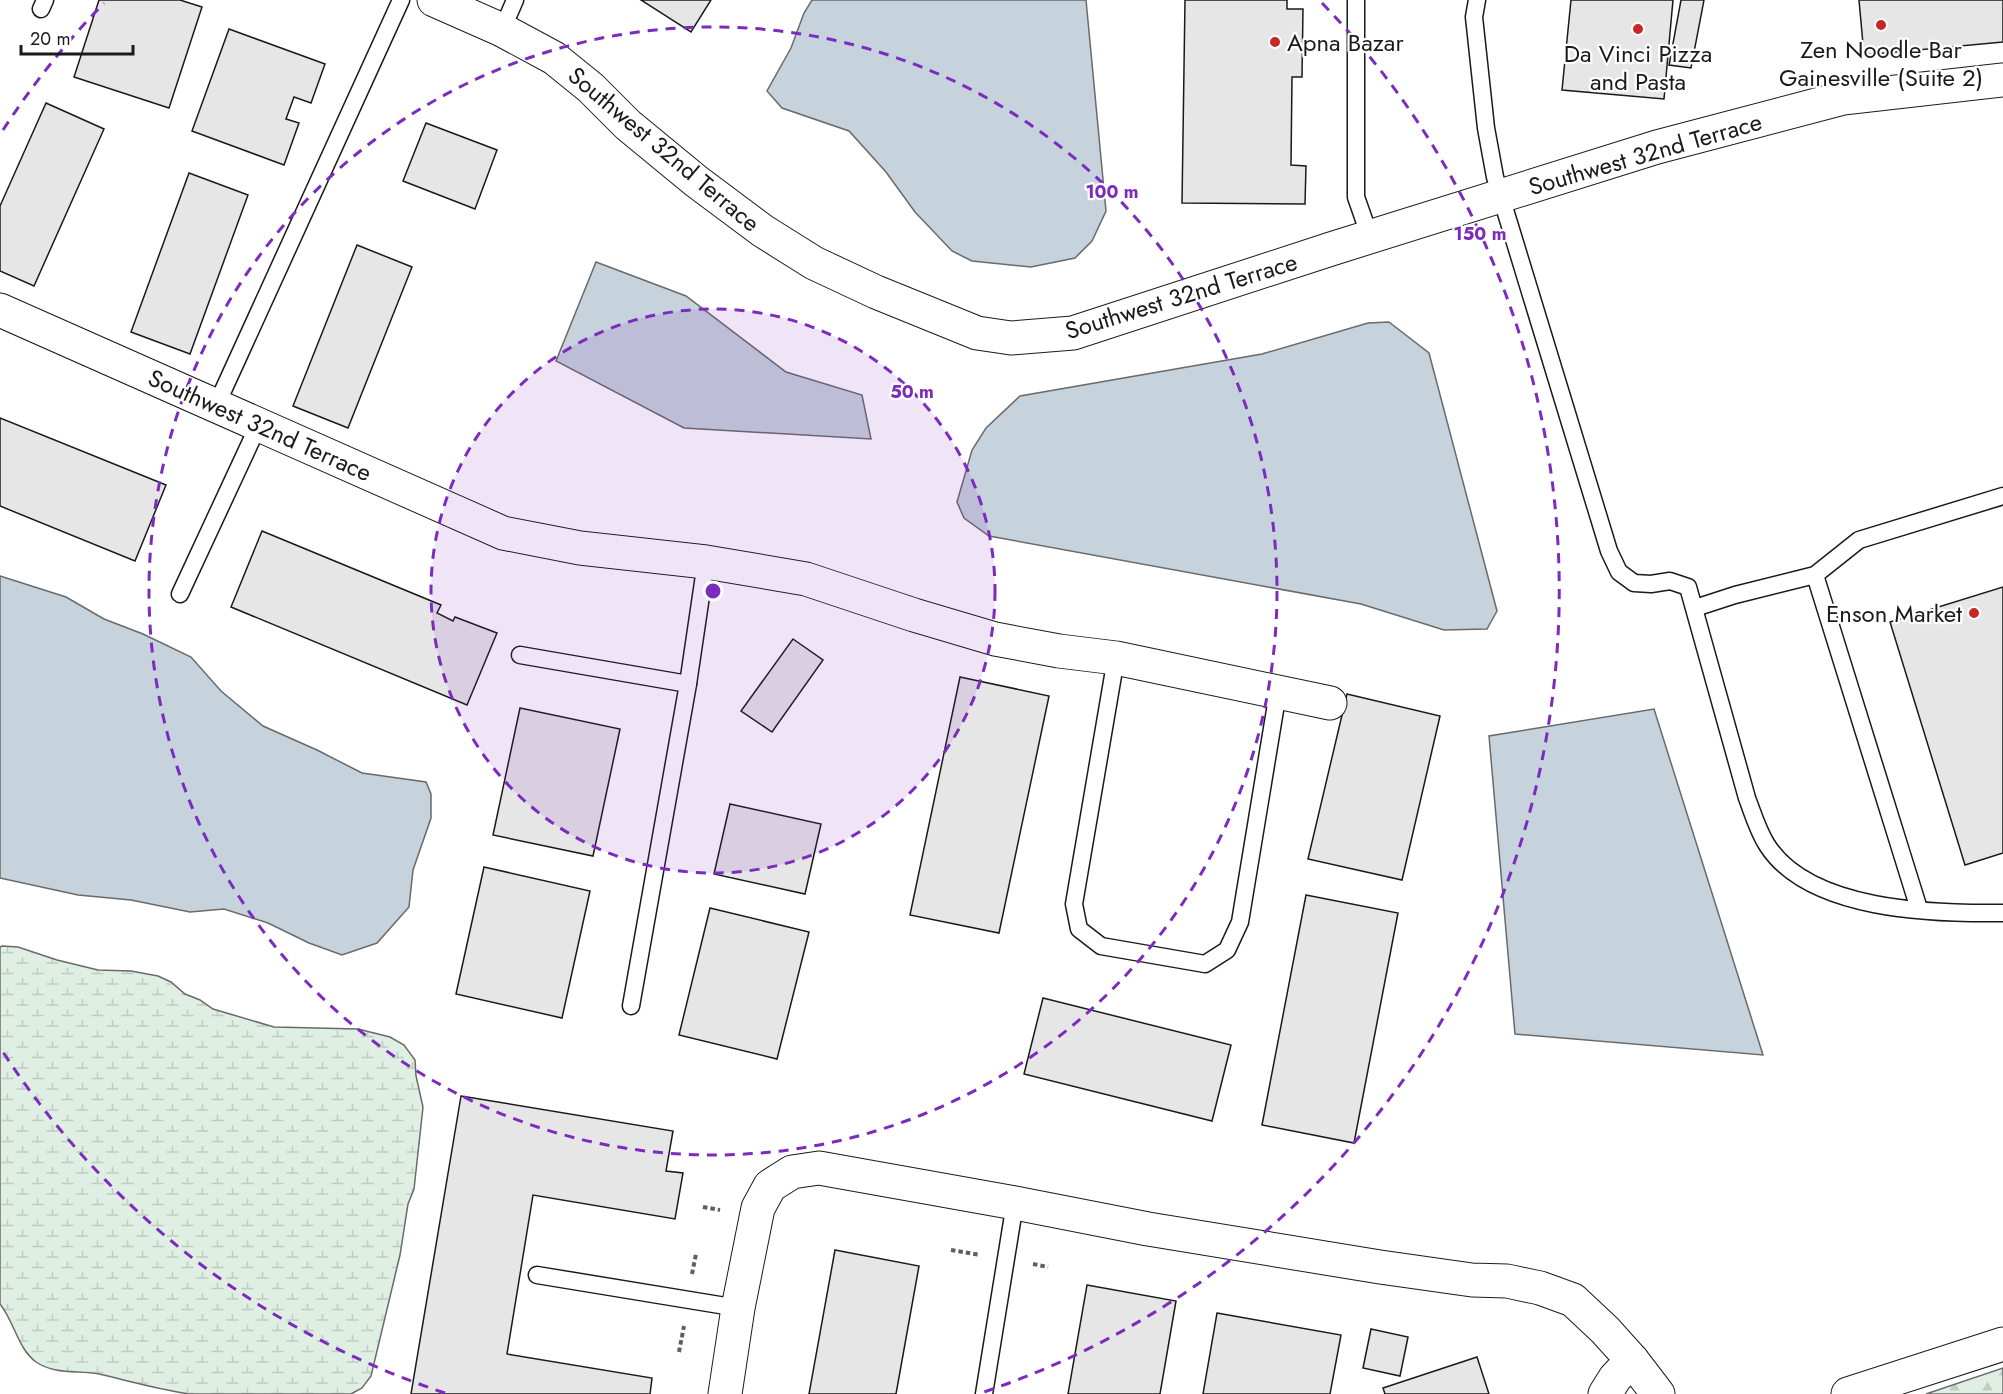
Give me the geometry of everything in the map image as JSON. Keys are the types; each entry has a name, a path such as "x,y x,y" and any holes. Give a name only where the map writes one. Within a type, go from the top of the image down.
{"street":[{"name":"Southwest 32nd Terrace","path":"434,0 502,30 554,58 591,88 628,125 696,181 763,231 814,263 876,292 977,333 1011,338 1073,333 1657,147 1843,98 2003,80"},
{"name":"Southwest 32nd Terrace","path":"0,310 503,533 580,548 706,562 806,579 995,639 1059,651 1116,658 1330,703"},
{"path":"725,1394 738,1308 758,1208 770,1186 792,1172 819,1168 1390,1269 1472,1280 1507,1281 1540,1288 1573,1300 1605,1330 1658,1394"},
{"path":"1848,1394 2003,1344"},
{"path":"1605,1394 1615,1378 1632,1360"}],"lane":[{"path":"216,406 400,0"},
{"path":"502,30 515,0"},
{"path":"1356,0 1356,197 1370,237"},
{"path":"1477,0 1474,17 1486,128 1501,196 1606,539 1619,572 1634,583 1651,584 1670,581 1688,586 1747,798 1768,847 1795,874 1811,884 1873,904 1976,913 2003,912"},
{"path":"180,594 259,424"},
{"path":"1695,608 1735,595 1815,575 1859,540 2003,496"},
{"path":"631,1006 688,684 706,562"},
{"path":"1815,575 1919,909"},
{"path":"520,655 688,684"},
{"path":"1116,658 1074,904 1079,929 1101,946 1205,964 1227,950 1240,922 1278,692"},
{"path":"984,1394 1015,1203"},
{"path":"537,1275 738,1308"}],"path":[{"path":"951,1250 987,1257"},
{"path":"691,1281 696,1254"},
{"path":"679,1352 686,1317"}],"green space":[{"path":"0,947 18,947 98,970 131,971 158,976 213,1009 274,1027 358,1029 390,1037 404,1045 415,1060 423,1107 414,1189 408,1204 400,1255 371,1376 362,1388 351,1394 189,1394 99,1374 51,1369 36,1362 25,1350 0,1304"},
{"path":"2003,1368 2003,1394 1926,1394"}],"shaded area":[{"path":"812,0 1086,0 1106,211 1092,241 1075,258 1031,267 972,261 952,251 915,212 886,172 849,131 782,108 767,91 791,48 804,13"},
{"path":"596,262 686,296 786,372 862,395 871,439 684,428 556,361"},
{"path":"1389,322 1429,353 1497,611 1487,629 1444,630 1361,604 989,536 964,518 957,502 972,450 986,428 1020,396 1262,354 1368,323"},
{"path":"0,576 66,597 104,619 143,634 191,657 221,691 263,726 362,773 426,782 431,794 431,818 413,870 409,907 377,943 342,955 309,943 268,923 224,909 190,912 131,900 78,895 0,878"},
{"path":"1654,709 1763,1055 1515,1034 1489,736"}],"building":[{"path":"99,0 180,0 202,7 169,108 74,77"},
{"path":"641,0 711,0 691,32"},
{"path":"1185,0 1287,0 1287,9 1303,9 1302,77 1292,77 1291,165 1306,166 1305,204 1182,203"},
{"path":"1571,0 1673,0 1664,99 1562,90"},
{"path":"1681,0 1704,0 1691,68 1669,65"},
{"path":"1859,0 2003,0 2003,42 1864,55"},
{"path":"229,29 325,64 311,103 294,97 286,119 299,123 284,165 192,131"},
{"path":"46,103 104,129 34,286 0,271 0,206"},
{"path":"426,123 497,150 475,209 403,181"},
{"path":"189,173 248,195 190,354 131,332"},
{"path":"357,245 412,267 348,428 293,406"},
{"path":"0,418 166,485 135,561 0,506"},
{"path":"262,531 441,605 437,613 453,621 455,617 497,633 467,705 231,607"},
{"path":"2003,587 2003,853 1965,865 1890,622"},
{"path":"793,639 823,660 772,732 741,711"},
{"path":"960,677 1049,696 999,933 910,915"},
{"path":"1347,694 1440,716 1402,880 1308,859"},
{"path":"520,708 620,729 593,856 493,835"},
{"path":"730,804 821,824 805,894 714,874"},
{"path":"484,867 590,891 562,1018 456,994"},
{"path":"1306,895 1398,913 1354,1143 1262,1125"},
{"path":"710,908 809,932 777,1059 679,1035"},
{"path":"1043,998 1231,1045 1212,1121 1024,1074"},
{"path":"461,1096 673,1131 666,1171 683,1173 675,1219 533,1195 507,1354 652,1378 650,1394 411,1394"},
{"path":"835,1250 919,1266 896,1394 809,1394"},
{"path":"1087,1285 1176,1301 1160,1394 1068,1394"},
{"path":"1217,1313 1341,1335 1330,1394 1203,1394"},
{"path":"1371,1329 1408,1337 1400,1376 1363,1368"},
{"path":"1477,1357 1489,1394 1385,1394 1383,1388"}],"place":[{"name":"Zen Noodle Bar Gainesville (Suite 2)","path":"1881,25"},
{"name":"Da Vinci Pizza and Pasta","path":"1638,29"},
{"name":"Apna Bazar","path":"1275,42"},
{"name":"Enson Market","path":"1974,613"}]}
